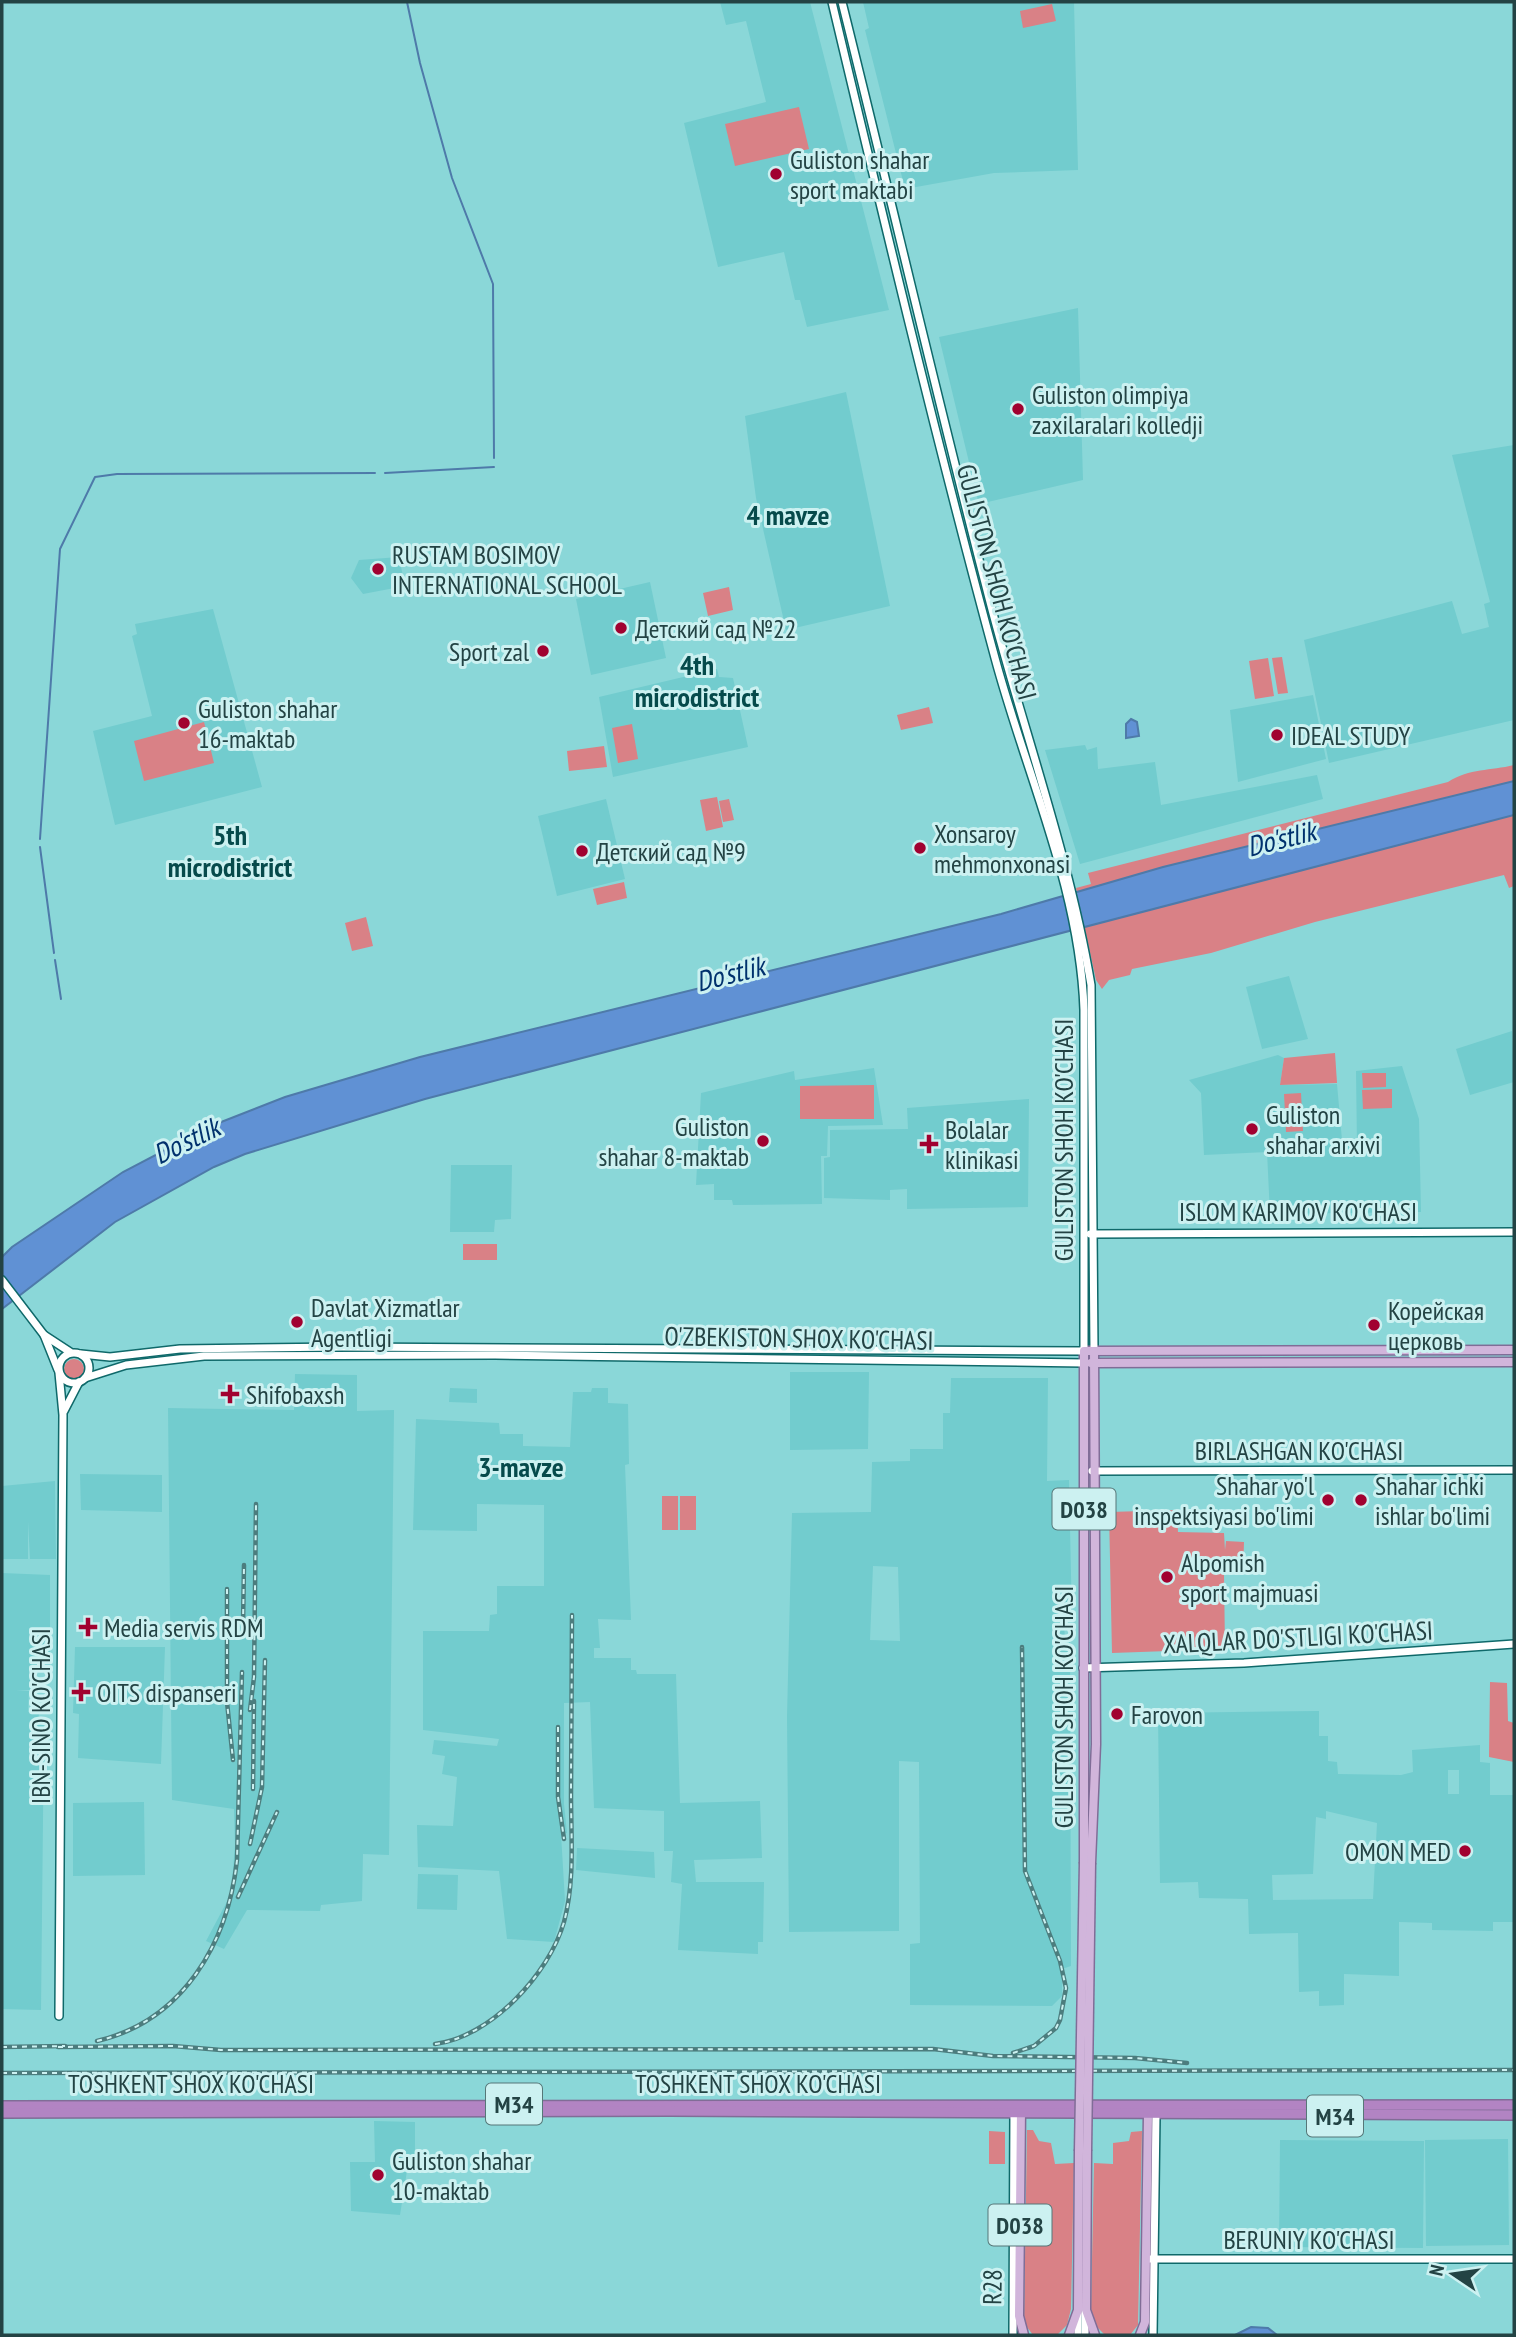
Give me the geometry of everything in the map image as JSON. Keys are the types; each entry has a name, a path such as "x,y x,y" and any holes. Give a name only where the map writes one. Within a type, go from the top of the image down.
{"highway":[{"name":"TOSHKENT SHOX KO'CHASI","path":"1018,2110 1152,2115 1514,2105"},
{"name":"TOSHKENT SHOX KO'CHASI","path":"2,2106 871,2108 1514,2115"},
{"name":"TOSHKENT SHOX KO'CHASI","path":"2,2113 142,2108"}],"main road":[{"name":"GULISTON SHOH KO'CHASI","path":"832,2 972,575 1067,886"},
{"name":"GULISTON SHOH KO'CHASI","path":"842,2 990,603 1052,808 1067,886 1091,985 1096,1754 1087,1863"},
{"name":"GULISTON SHOH KO'CHASI","path":"1080,942 1084,1010 1083,1668 1087,1863 1082,2310 1085,2335"},
{"name":"ISLOM KARIMOV KO'CHASI","path":"1083,1234 1514,1232"},
{"path":"2,1280 44,1335 70,1352 81,1354 89,1368 68,1400 63,1415"},
{"name":"IBN-SINO KO'CHASI","path":"44,1335 58,1371 63,1415 59,2016"},
{"name":"O'ZBEKISTON SHOX KO'CHASI","path":"81,1354 110,1357 215,1348 1514,1350"},
{"path":"1064,1351 1064,1362"},
{"path":"1113,1351 1113,1362"},
{"path":"70,1352 60,1359 58,1371 65,1381 82,1380"},
{"name":"O'ZBEKISTON SHOX KO'CHASI","path":"82,1380 126,1365 204,1356 495,1355 1084,1363 1514,1362"},
{"name":"BIRLASHGAN KO'CHASI","path":"1084,1472 1514,1469"},
{"name":"XALQLAR DO'STLIGI KO'CHASI","path":"1083,1668 1244,1663 1514,1644"},
{"name":"R28","path":"1013,2335 1018,2110"},
{"name":"D038","path":"1018,2110 1019,2316 1024,2335"},
{"path":"1152,2115 1150,2259 1153,2335"},
{"path":"1140,2335 1145,2322 1150,2259"},
{"name":"BERUNIY KO'CHASI","path":"1150,2259 1514,2259"},
{"name":"GULISTON SHOH KO'CHASI","path":"1069,2335 1082,2310"},
{"name":"GULISTON SHOH KO'CHASI","path":"1078,2335 1082,2310"},
{"name":"GULISTON SHOH KO'CHASI","path":"1082,2310 1095,2335"}],"shaded area":[{"name":"Guliston shahar sport maktabi","path":"720,2 810,2 889,310 807,327 800,300 795,300 784,252 718,267 684,123 766,102 746,21 726,25"},
{"path":"863,2 1074,2 1078,170 994,173 905,189 865,30 869,28"},
{"path":"1052,4 1056,21 1023,28 1020,11"},
{"path":"799,107 809,149 735,166 725,124"},
{"name":"Guliston olimpiya zaxilaralari kolledji","path":"1078,308 1083,480 979,504 939,337"},
{"path":"846,392 890,606 786,630 756,498 745,416"},
{"path":"1514,445 1514,720 1329,763 1304,640 1452,601 1462,634 1489,627 1484,604 1490,602 1452,455"},
{"name":"RUSTAM BOSIMOV INTERNATIONAL SCHOOL","path":"399,557 405,586 363,594 351,578 359,560"},
{"name":"Детский сад №22","path":"650,582 666,658 591,675 576,599"},
{"path":"729,587 733,610 708,616 703,593"},
{"name":"Guliston shahar 16-maktab","path":"213,609 262,787 115,825 93,731 152,716 132,636 137,634 135,624"},
{"path":"1282,657 1288,693 1278,694 1272,658"},
{"path":"1268,658 1274,696 1255,699 1249,661"},
{"path":"717,669 719,677 733,678 748,747 613,777 599,697"},
{"name":"IDEAL STUDY","path":"1313,695 1326,759 1238,782 1230,710"},
{"path":"929,707 933,723 901,730 897,715"},
{"path":"204,722 214,763 144,781 134,741"},
{"path":"632,724 638,759 618,763 612,728"},
{"path":"1085,745 1087,750 1097,747 1098,769 1155,762 1161,805 1317,775 1323,799 1080,864 1045,750"},
{"path":"604,746 607,767 569,771 567,751"},
{"path":"1514,765 1514,886 1509,888 1504,875 1315,922 1211,953 1132,969 1130,975 1109,980 1102,989 1096,980 1076,888 1091,884 1088,873 1448,782 1472,772"},
{"path":"717,797 723,827 706,831 700,800"},
{"name":"Детский сад №9","path":"606,799 625,879 557,896 538,816"},
{"path":"729,799 734,820 723,822 719,801"},
{"path":"624,882 627,898 597,905 593,889"},
{"path":"366,917 373,946 352,951 345,923"},
{"path":"1289,976 1308,1039 1262,1049 1246,987"},
{"path":"1512,1031 1514,1082 1470,1095 1456,1049"},
{"path":"1335,1053 1337,1083 1280,1085 1284,1058"},
{"path":"1278,1055 1284,1058 1280,1085 1337,1084 1342,1140 1351,1140 1353,1146 1357,1147 1356,1071 1402,1066 1419,1119 1421,1212 1270,1214 1267,1152 1204,1155 1201,1093 1189,1080"},
{"name":"Guliston shahar 8-maktab","path":"874,1068 883,1125 828,1126 827,1156 821,1156 822,1204 733,1205 732,1200 714,1200 714,1184 696,1185 701,1093 794,1071 795,1080"},
{"path":"1362,1073 1386,1073 1386,1087 1363,1088"},
{"path":"874,1085 874,1119 800,1119 800,1086"},
{"path":"1392,1089 1392,1108 1363,1109 1362,1090"},
{"path":"1301,1093 1303,1131 1286,1132 1284,1094"},
{"name":"Bolalar klinikasi","path":"1029,1099 1028,1207 907,1209 907,1189 890,1190 890,1200 824,1198 824,1158 830,1157 830,1130 908,1129 907,1108"},
{"path":"451,1165 512,1165 511,1219 495,1220 494,1232 450,1232"},
{"path":"463,1244 497,1244 497,1260 463,1260"},
{"path":"70,1359 78,1359 84,1369 78,1379 70,1379 64,1373 64,1365"},
{"path":"790,1372 869,1372 868,1449 790,1450"},
{"path":"295,1374 357,1375 357,1411 394,1410 389,1855 363,1854 362,1901 321,1905 320,1911 247,1910 224,1949 206,1941 231,1894 235,1845 234,1809 172,1800 168,1408 294,1410"},
{"path":"951,1378 1048,1378 1047,1481 1069,1480 1072,1621 1064,1622 1065,1641 1070,1642 1071,1966 1062,1969 1062,1996 1052,2006 910,2005 910,1944 920,1943 919,1762 899,1761 899,1931 789,1932 787,1717 792,1513 871,1512 872,1462 910,1461 910,1449 943,1449 943,1413 950,1413","holes":["873,1566 898,1567 900,1641 870,1640"]},
{"path":"450,1388 477,1389 477,1403 449,1402"},
{"path":"592,1388 608,1388 608,1403 628,1404 629,1464 625,1465 631,1620 598,1619 600,1648 594,1648 594,1658 631,1658 631,1670 636,1670 637,1674 676,1674 680,1803 760,1801 762,1858 694,1860 696,1882 764,1882 763,1942 758,1942 758,1954 678,1950 682,1884 671,1882 673,1851 664,1851 664,1811 594,1808 590,1702 564,1703 564,1804 567,1833 561,1834 565,1901 554,1942 507,1939 499,1871 418,1867 417,1825 453,1826 457,1777 442,1774 445,1756 432,1754 434,1740 497,1746 499,1739 423,1730 423,1631 489,1631 490,1615 497,1614 497,1586 544,1586 544,1505 477,1504 477,1531 413,1530 416,1419 499,1423 500,1434 523,1434 523,1446 570,1447 573,1392 591,1392"},
{"path":"80,1474 162,1475 162,1512 81,1510"},
{"path":"55,1481 56,1559 30,1559 28,1521 28,1559 2,1559 2,1486"},
{"path":"662,1496 678,1496 678,1530 662,1530"},
{"path":"680,1496 696,1496 696,1530 680,1530"},
{"name":"Alpomish sport majmuasi","path":"1177,1510 1178,1532 1224,1533 1225,1550 1226,1541 1244,1542 1243,1574 1224,1574 1225,1649 1112,1653 1109,1512"},
{"path":"2,1573 50,1575 50,1673 32,1673 31,1690 16,1690 29,1691 28,1712 39,1713 38,1723 44,1723 41,2010 2,2009"},
{"path":"75,1647 165,1647 161,1764 78,1758 79,1714 73,1713"},
{"path":"1490,1682 1507,1683 1508,1721 1514,1723 1514,1762 1489,1757"},
{"path":"1319,1711 1319,1736 1328,1736 1328,1761 1337,1762 1338,1774 1401,1775 1413,1772 1412,1750 1480,1745 1480,1762 1490,1763 1490,1795 1514,1795 1514,1922 1493,1922 1493,1931 1432,1930 1432,1923 1399,1922 1399,1976 1344,1974 1344,2005 1319,2006 1319,1991 1299,1992 1298,1933 1249,1934 1248,1899 1199,1898 1198,1882 1160,1883 1158,1713","holes":["1448,1770 1459,1770 1459,1794 1448,1794","1326,1811 1377,1823 1373,1899 1273,1900 1272,1875 1313,1874 1316,1817 1326,1819"]},
{"path":"144,1802 145,1875 73,1876 73,1803"},
{"path":"577,1848 654,1852 655,1878 576,1870"},
{"path":"418,1874 458,1875 457,1910 417,1909"},
{"name":"Guliston shahar 10-maktab","path":"374,2121 415,2122 415,2157 409,2158 400,2215 351,2211 350,2162 375,2162"},
{"path":"1027,2130 1033,2130 1039,2141 1051,2143 1055,2164 1074,2163 1071,2309 1067,2325 1057,2335 1033,2335 1024,2323"},
{"path":"989,2131 1005,2132 1005,2164 989,2164"},
{"path":"1142,2131 1138,2325 1130,2335 1105,2335 1095,2325 1091,2309 1094,2163 1113,2164 1113,2143 1129,2141 1131,2132"},
{"path":"1508,2139 1509,2245 1426,2246 1425,2140"},
{"path":"1280,2140 1424,2141 1423,2248 1279,2247"}],"water":[{"path":"1131,719 1137,722 1139,736 1126,738 1126,724"},
{"name":"Do'stlik","path":"1514,781 1514,815 425,1099 245,1154 214,1167 115,1222 2,1309 2,1257 12,1247 123,1172 211,1126 285,1097 420,1057 1001,914 1163,867"},
{"path":"1251,2327 1268,2328 1277,2335 1235,2335"}],"waterway":[{"path":"407,2 420,63 452,178 493,284 494,458"},
{"path":"385,473 494,467"},
{"path":"40,839 60,549 95,477 117,474 375,473"},
{"path":"40,847 54,953"},
{"path":"55,960 61,999"}],"railway":[{"path":"250,1710 254,1677 256,1504"},
{"path":"243,1624 244,1565"},
{"path":"227,1589 227,1702 233,1760"},
{"path":"435,2044 456,2039 477,2029 515,2000 545,1962 564,1922 572,1859 572,1615"},
{"path":"1013,2053 1034,2046 1056,2028 1066,1988 1060,1961 1025,1871 1022,1647"},
{"path":"250,1844 262,1787 265,1660"},
{"path":"97,2041 127,2031 154,2016 177,1997 196,1974 223,1920 232,1891 237,1860 242,1672"},
{"path":"253,1789 254,1701"},
{"path":"558,1727 558,1797 564,1839"},
{"path":"238,1897 277,1812"},
{"path":"2,2047 65,2046"},
{"path":"58,2047 173,2046 221,2050 933,2049 993,2056 1135,2058 1187,2063"},
{"path":"2,2073 1514,2070"}],"place":[{"name":"Guliston shahar sport maktabi","path":"776,174"},
{"name":"Guliston olimpiya zaxilaralari kolledji","path":"1018,409"},
{"name":"RUSTAM BOSIMOV INTERNATIONAL SCHOOL","path":"378,569"},
{"name":"Детский сад №22","path":"621,628"},
{"name":"Sport zal","path":"543,651"},
{"name":"Guliston shahar 16-maktab","path":"184,723"},
{"name":"IDEAL STUDY","path":"1277,735"},
{"name":"Xonsaroy mehmonxonasi","path":"920,848"},
{"name":"Детский сад №9","path":"582,851"},
{"name":"Guliston shahar arxivi","path":"1252,1129"},
{"name":"Guliston shahar 8-maktab","path":"763,1141"},
{"name":"Bolalar klinikasi","path":"929,1144"},
{"name":"Davlat Xizmatlar Agentligi","path":"297,1322"},
{"name":"Корейская церковь","path":"1374,1325"},
{"name":"Shifobaxsh","path":"230,1394"},
{"name":"Shahar yo'l inspektsiyasi bo'limi","path":"1328,1500"},
{"name":"Shahar ichki ishlar bo'limi","path":"1361,1500"},
{"name":"Alpomish sport majmuasi","path":"1167,1577"},
{"name":"Media servis RDM","path":"88,1627"},
{"name":"OITS dispanseri","path":"81,1692"},
{"name":"Farovon","path":"1117,1714"},
{"name":"OMON MED","path":"1465,1851"},
{"name":"Guliston shahar 10-maktab","path":"378,2175"}],"district":[{"name":"4 mavze","path":"788,514"},
{"name":"4th microdistrict","path":"697,680"},
{"name":"5th microdistrict","path":"230,850"},
{"name":"3-mavze","path":"521,1466"}]}
